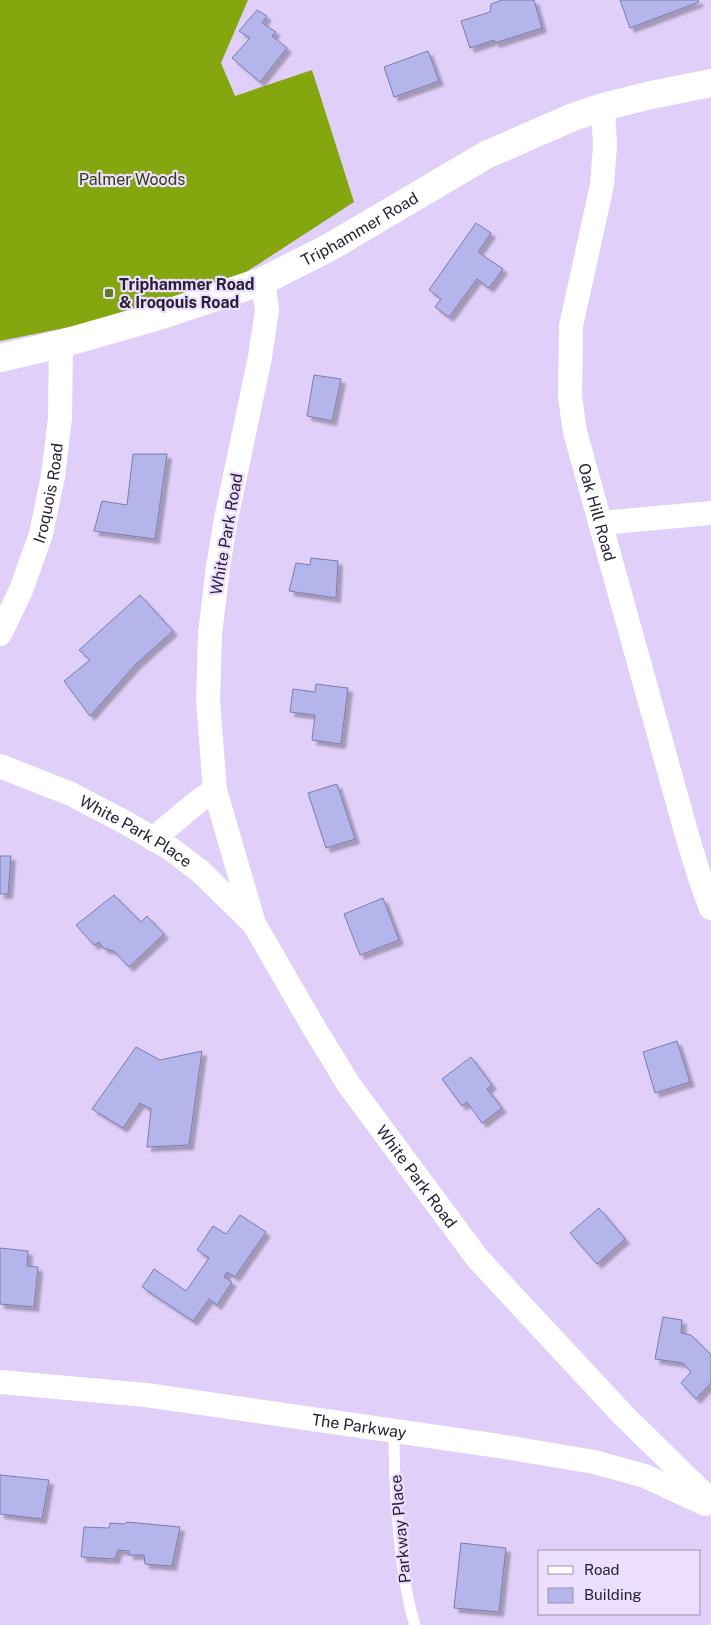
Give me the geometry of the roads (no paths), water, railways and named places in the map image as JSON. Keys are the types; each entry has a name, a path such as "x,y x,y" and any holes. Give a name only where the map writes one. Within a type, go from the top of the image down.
{"street":[{"name":"Triphammer Road","path":"0,358 62,344 162,315 263,281 330,247 486,155 573,117 603,107 652,94 711,83"},
{"name":"Oak Hill Road","path":"603,107 605,146 602,185 571,326 570,397 575,432 688,839 711,908"},
{"name":"White Park Road","path":"263,281 267,310 260,357 226,518 218,568 210,634 208,701 215,790 254,924 349,1086 478,1259 624,1416 711,1501"},
{"name":"Iroquois Road","path":"0,634 21,590 41,534 54,476 60,418 62,344"},
{"path":"601,523 711,513"},
{"name":"White Park Place","path":"0,766 71,794 171,849 201,872 254,924"},
{"path":"153,839 196,803 215,790"},
{"name":"The Parkway","path":"0,1382 146,1395 594,1462 645,1476 711,1506"}],"lane":[{"name":"Parkway Place","path":"394,1431 394,1471 398,1529 407,1601 415,1625"}],"place":[{"name":"Triphammer Road & Iroqouis Road","path":"109,293"}],"park label":[{"name":"Palmer Woods","path":"132,179"}]}
